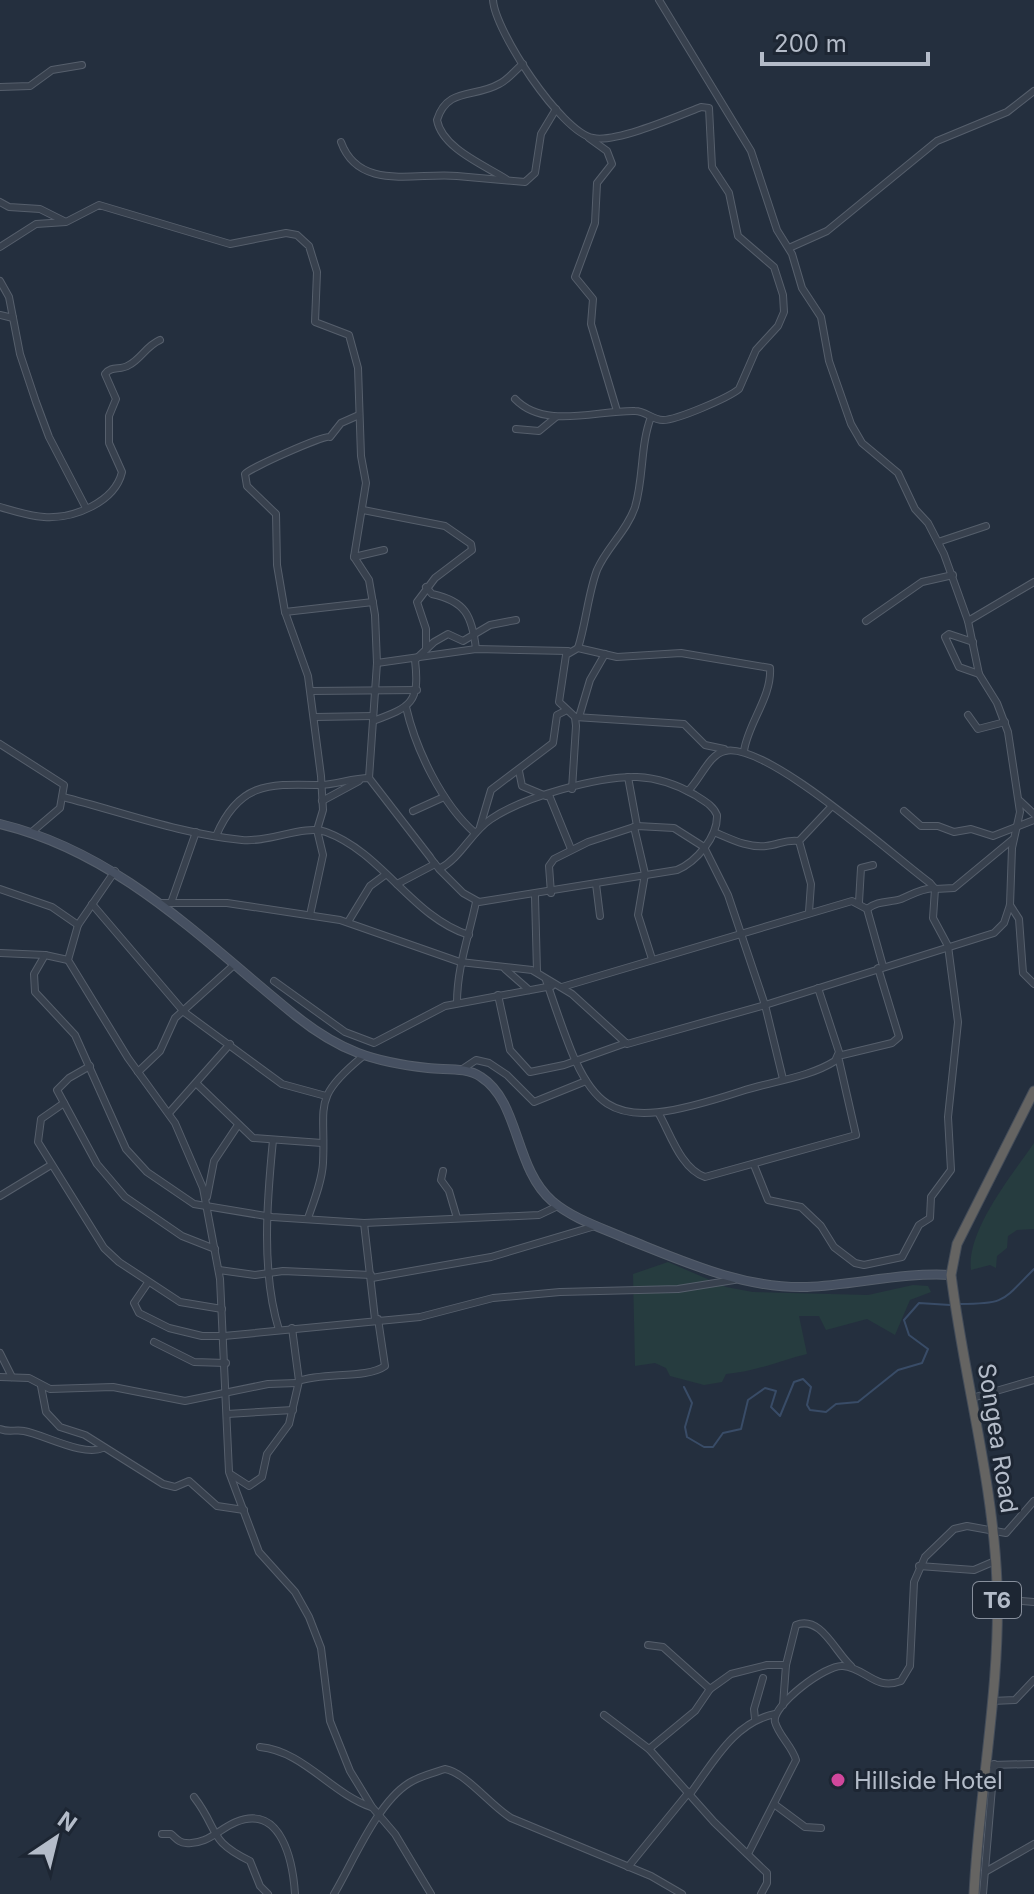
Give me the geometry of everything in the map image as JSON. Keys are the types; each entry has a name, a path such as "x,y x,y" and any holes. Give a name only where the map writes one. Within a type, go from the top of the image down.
{"highway":[{"name":"T6","path":"951,1275 957,1244 1034,1091"},
{"name":"Songea Road","path":"951,1275 992,1531 997,1599 992,1701 984,1767 980,1875 974,1894"}],"main road":[{"path":"0,824 33,831 115,871 161,903 318,1033 362,1057 478,1074 496,1091 505,1108 525,1165 535,1183 558,1206 595,1226 738,1279 805,1287 917,1275 951,1275"}],"street":[{"path":"493,0 497,17 523,64 556,109 607,151 612,164 597,183 596,216 575,277 593,299 591,324 617,411"},
{"path":"498,995 509,1048 529,1071 576,1061 625,1043 765,1005 994,933 1004,923 1010,905 1013,839 1020,801 1005,722 979,674 968,621 953,575 938,542 915,509 898,473 862,443 851,424 829,361 824,323 802,288 789,248 777,230 751,151 659,0"},
{"path":"509,181 452,144 438,127 437,120 442,108 455,96 498,85 523,64"},
{"path":"0,87 27,87 52,70 82,65"},
{"path":"789,248 812,240 842,220 937,141 1007,112 1034,91"},
{"path":"515,399 535,413 556,417 644,411 651,417 669,419 739,389 756,350 778,326 784,312 783,295 774,267 738,236 729,193 712,167 709,108 701,107 654,125 602,138 587,136"},
{"path":"341,142 345,154 357,166 381,176 458,176 525,182 533,177 541,134 556,109"},
{"path":"0,202 9,207 40,209 66,222"},
{"path":"0,247 36,224 66,222 92,207 106,206 223,243 286,233 304,239 317,272 315,322 345,331 358,368 366,483 354,557 369,580 377,663 368,778 437,866 476,902 535,896 685,867 704,847 714,832 718,818 715,810 688,791 668,783 628,777 548,795 510,808 478,830 456,856 437,866 397,884"},
{"path":"0,281 9,297 20,354 49,437 86,508"},
{"path":"0,315 13,318"},
{"path":"0,507 50,517 86,508 112,493 122,472 109,443 109,416 116,399 106,370 128,366 146,347 160,340"},
{"path":"310,915 323,855 317,830 322,816 322,801 315,717 311,691 285,612 277,565 276,514 247,486 245,474 250,468 277,460 319,436 330,437 341,423 359,415"},
{"path":"516,429 539,431 556,417"},
{"path":"578,648 597,571 628,524 636,504 643,464 643,440 651,417"},
{"path":"363,510 445,526 471,544 472,550 465,557 426,587 417,608 426,629 426,649"},
{"path":"938,542 986,526"},
{"path":"354,557 384,550"},
{"path":"866,621 922,582 953,575"},
{"path":"968,621 1034,582"},
{"path":"426,587 432,594 447,596 459,604 474,636 476,649"},
{"path":"285,612 373,602"},
{"path":"315,717 373,718 406,707 417,690 415,660 426,649 445,635 463,641 498,622 516,620"},
{"path":"973,642 949,634 945,637 960,668 979,674"},
{"path":"377,663 476,649 568,651 578,648 605,654 681,653 770,668 760,712 751,724 744,751"},
{"path":"568,651 559,702 565,711 577,717 679,723 689,726 694,737 705,745 744,751 791,774 934,888"},
{"path":"572,789 577,717 590,680 605,654"},
{"path":"311,691 417,690"},
{"path":"406,707 420,753 449,807 478,830"},
{"path":"478,830 489,793 553,743 557,715 565,711"},
{"path":"968,715 978,729 1005,722"},
{"path":"0,744 64,785 60,808 33,831"},
{"path":"688,791 715,755 731,750"},
{"path":"519,771 522,786 548,795 571,849"},
{"path":"628,777 645,874 638,915 652,959"},
{"path":"216,836 221,824 251,789 296,782 321,785 368,778"},
{"path":"322,801 368,778"},
{"path":"63,797 122,816 253,841 317,830 346,842 433,917 469,935"},
{"path":"413,811 444,797"},
{"path":"1020,801 1034,814"},
{"path":"799,841 831,807"},
{"path":"904,811 916,824 942,826 954,832 971,829 993,836 1034,820"},
{"path":"551,893 551,861 571,849 635,827 674,828 704,847 719,873 765,1005 783,1079"},
{"path":"171,903 196,832"},
{"path":"714,832 738,843 757,845 799,841"},
{"path":"867,909 882,901 900,899 912,891 954,888 1013,839"},
{"path":"799,841 811,884 809,912"},
{"path":"859,902 861,868 873,865"},
{"path":"68,960 78,925 115,871"},
{"path":"348,922 370,886 385,875"},
{"path":"596,884 600,916"},
{"path":"754,1165 768,1200 801,1207 850,1259 864,1265 902,1257 919,1225 930,1218 930,1199 951,1170 948,1117 958,1022 948,946 933,918 934,888"},
{"path":"0,889 52,907 78,925"},
{"path":"535,896 537,972"},
{"path":"457,1003 460,962 468,949 476,902"},
{"path":"274,981 345,1032 374,1043 421,1016 457,1003 552,985 740,935 843,902 859,902 867,909 899,1037 892,1043 838,1056 826,1066 659,1114 611,1109 596,1096 576,1061 552,985"},
{"path":"161,903 227,903 310,915 348,922 460,962 537,972 580,1001 625,1043"},
{"path":"92,904 183,1011 282,1084 326,1096"},
{"path":"1010,905 1019,919 1023,973 1034,984"},
{"path":"0,953 45,955 68,960 138,1072 169,1113 209,1208 222,1309 229,1472 259,1552 295,1592 309,1617 321,1648 330,1721 350,1771 431,1894"},
{"path":"45,955 34,974 35,992 72,1031 126,1149 136,1162 190,1202 209,1208 266,1216 364,1223 539,1215 558,1206"},
{"path":"138,1072 160,1051 171,1023 234,965"},
{"path":"505,968 529,990"},
{"path":"659,1114 679,1152 699,1175 708,1177 856,1135 818,988"},
{"path":"169,1113 230,1044"},
{"path":"308,1218 321,1177 321,1118 326,1096 337,1079 362,1057"},
{"path":"461,1071 476,1060 489,1063 534,1102 586,1081"},
{"path":"90,1066 58,1089 97,1164 125,1197 182,1236 215,1249"},
{"path":"197,1084 253,1138 322,1143"},
{"path":"64,1103 43,1116 37,1134 51,1165 104,1248 147,1284 180,1302 222,1309"},
{"path":"207,1199 214,1161 238,1125"},
{"path":"273,1140 266,1216 272,1308 279,1330"},
{"path":"0,1196 51,1165"},
{"path":"443,1171 441,1180 449,1191 457,1218"},
{"path":"0,1377 29,1378 41,1386 74,1390 113,1387 170,1400 227,1395 268,1384 383,1368 386,1361 364,1223"},
{"path":"219,1270 245,1274 271,1272 371,1276 495,1256 595,1226"},
{"path":"147,1284 134,1303 139,1313 176,1330 224,1336 438,1314 493,1298 560,1292 678,1289 738,1279"},
{"path":"229,1472 243,1485 258,1482 265,1472 267,1454 286,1430 298,1382 292,1328"},
{"path":"154,1342 194,1362 226,1363"},
{"path":"0,1353 12,1377"},
{"path":"972,1398 1034,1380"},
{"path":"41,1386 51,1419 64,1429 85,1435 163,1484 175,1487 189,1481 217,1506 244,1510"},
{"path":"227,1414 293,1410"},
{"path":"0,1429 25,1431 91,1452 103,1448"},
{"path":"628,1867 736,1735 755,1719 775,1714 822,1671 834,1666 854,1669 881,1684 897,1683 908,1672 919,1566 954,1529 967,1526 1006,1533 1034,1501"},
{"path":"919,1566 974,1570 995,1561"},
{"path":"997,1599 1034,1602"},
{"path":"783,1706 786,1665 794,1630 806,1622 822,1631 854,1669"},
{"path":"648,1645 663,1647 710,1689"},
{"path":"649,1749 695,1711 710,1689 740,1670 786,1665"},
{"path":"755,1719 754,1709 763,1678"},
{"path":"992,1701 1015,1700 1034,1680"},
{"path":"749,1852 796,1760 776,1724 775,1714"},
{"path":"604,1715 649,1749 714,1822 749,1852 768,1878 761,1894"},
{"path":"260,1747 282,1752 348,1798 372,1807"},
{"path":"984,1767 1033,1763"},
{"path":"983,1894 980,1875 994,1764"},
{"path":"334,1894 380,1814 408,1784 451,1770 511,1818 628,1867 682,1894"},
{"path":"194,1797 216,1836 228,1851 250,1861 260,1886 268,1894"},
{"path":"774,1804 805,1827 821,1828"},
{"path":"162,1834 171,1834 185,1843 216,1836 232,1824 249,1818 276,1830 288,1848 295,1894"},
{"path":"980,1875 1034,1844"}],"green space":[{"path":"1034,1143 1034,1229 1017,1230 1008,1236 1007,1248 997,1256 996,1268 990,1265 971,1270 971,1255 983,1221"},
{"path":"668,1262 726,1287 753,1292 868,1295 913,1285 928,1286 931,1292 910,1300 895,1335 867,1319 826,1330 819,1316 799,1316 807,1354 757,1369 726,1374 722,1382 704,1385 670,1376 666,1368 655,1363 635,1366 633,1274"}],"waterway":[{"path":"960,1304 986,1303 1002,1298 1034,1269"},
{"path":"684,1387 692,1403 685,1427 687,1437 704,1447 713,1447 723,1433 741,1429 748,1400 765,1388 776,1391 771,1407 780,1416 794,1382 803,1379 811,1387 807,1405 810,1410 826,1412 836,1404 858,1402 898,1370 922,1363 928,1349 909,1335 904,1320 919,1303 950,1305"}],"place":[{"name":"Hillside Hotel","path":"838,1780"}]}
